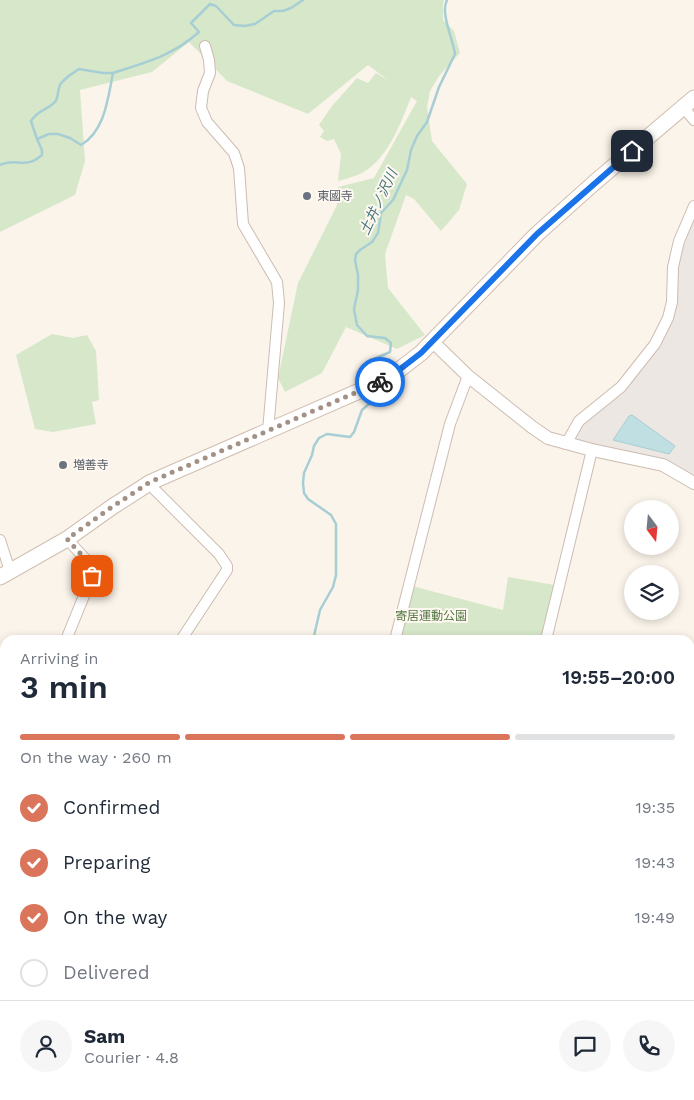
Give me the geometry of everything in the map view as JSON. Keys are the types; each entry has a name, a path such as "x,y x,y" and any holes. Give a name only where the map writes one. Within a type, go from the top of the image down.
{"main road":[{"path":"5,574 67,539 150,482 391,376 432,341 537,234 688,102"}],"street":[{"path":"205,46 210,73 203,91 201,108 207,122 234,153 240,168 243,224 277,282 279,303 268,431"},
{"path":"688,102 694,120"},
{"path":"566,444 579,422 621,387 655,344 668,318 672,302 675,258 679,241 694,206"},
{"path":"432,341 468,376 548,438 566,444 663,465 694,483"},
{"path":"396,635 450,424 468,376"},
{"path":"547,635 592,450"},
{"path":"150,482 155,490 219,554 227,566 227,570 184,635"},
{"path":"67,539 90,564 92,576 68,635"},
{"path":"0,540 5,574"}],"shaded area":[{"path":"694,216 694,478 662,459 576,440 575,435 583,423 661,339 680,247"}],"green space":[{"path":"0,0 444,0 443,20 454,31 460,53 439,76 430,91 427,107 432,141 467,184 459,210 441,231 414,199 406,195 385,254 388,288 425,335 397,349 346,327 322,373 285,392 278,378 298,283 337,205 338,187 374,178 417,101 411,97 392,140 378,160 360,174 338,181 341,154 334,139 327,141 320,137 324,131 319,125 332,106 357,78 368,83 376,73 388,80 368,65 308,114 227,81 189,42 152,72 80,90 85,161 75,195 0,232"},
{"path":"52,334 73,338 87,335 96,351 99,400 92,402 96,424 53,432 35,429 16,355"},
{"name":"寄居運動公園","path":"508,577 555,585 543,635 400,635 412,586 503,610"}],"water":[{"path":"632,415 675,446 669,454 613,440 629,416"}],"waterway":[{"path":"0,165 11,162 25,163 36,159 42,155 37,139 49,134 58,134 70,138 81,145 89,139 100,123 104,113 113,73 169,53 189,40 199,32 191,23 210,4 216,6 234,25 245,26 255,24 274,11 283,11 291,8 303,0"},
{"name":"土井ノ沢川","path":"371,379 365,366 367,362 390,352 391,343 385,338 367,336 357,325 354,309 358,290 356,254 372,242 378,233 381,213 393,200 407,170 411,150 417,136 427,122 439,87 455,54 446,19 445,5 447,0"},
{"path":"37,139 31,121 36,115 56,101 60,85 66,78 79,69 113,73"},
{"name":"土井ノ沢川","path":"314,635 320,610 333,587 336,575 336,524 331,515 308,499 304,493 304,473 319,438 327,434 350,437 354,432 362,410 378,396 378,393"}],"way so far":[{"path":"92,576 90,564 67,539 112,507 150,482 380,382"}],"place":[{"name":"東國寺","path":"307,196"},
{"name":"増善寺","path":"63,465"}],"route":[{"path":"380,382 421,353 537,234 632,151"}]}
